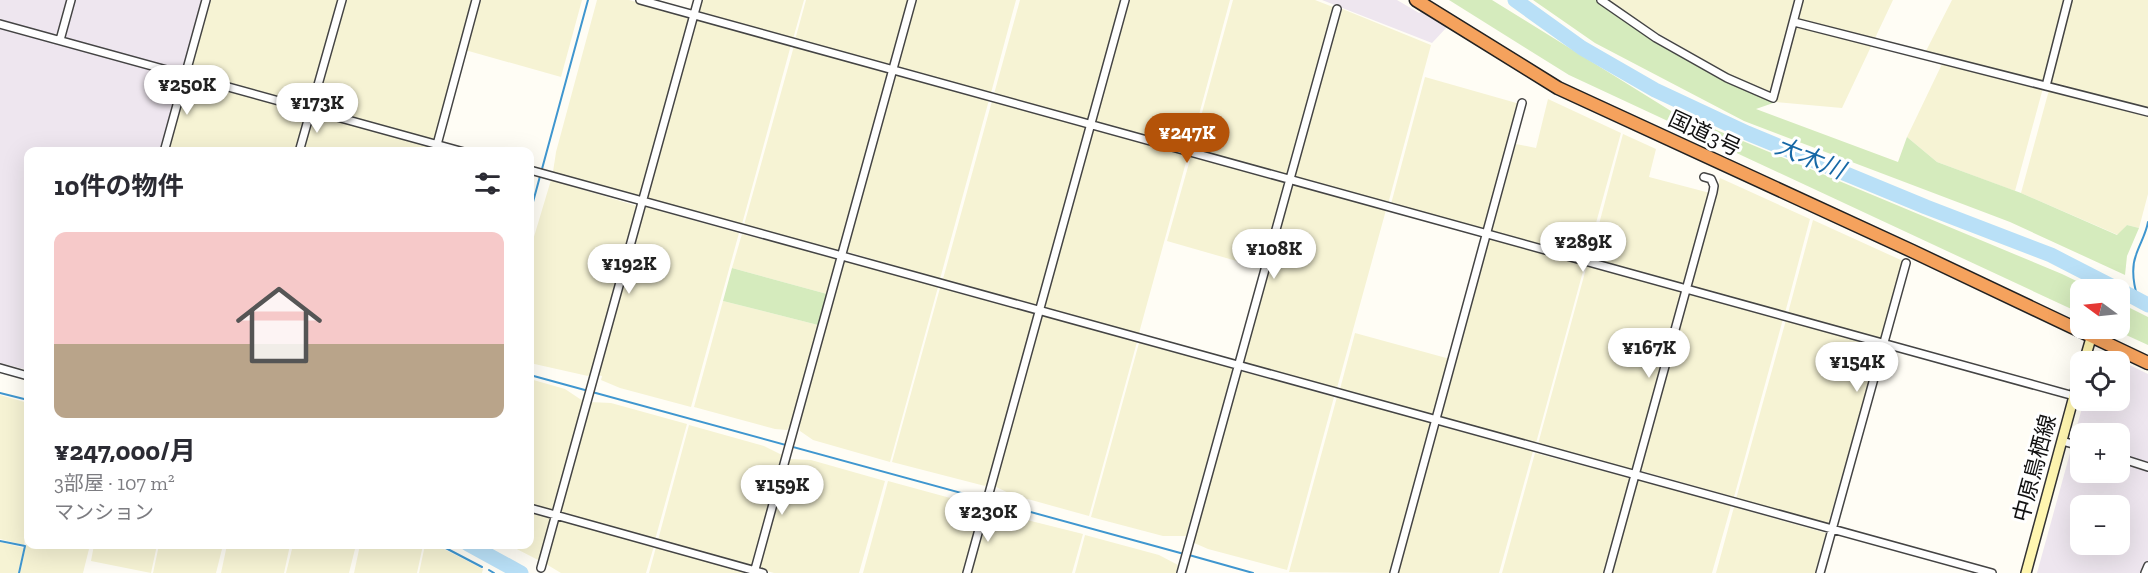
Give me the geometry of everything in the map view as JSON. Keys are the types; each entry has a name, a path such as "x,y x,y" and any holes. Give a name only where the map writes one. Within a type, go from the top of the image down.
{"highway":[{"name":"国道3号","path":"1416,0 1558,88 1912,251 2070,328"},
{"name":"国道3号","path":"2093,339 2148,363"}],"main road":[{"name":"中原鳥栖線","path":"2026,573 2070,411"}],"street":[{"path":"60,40 71,0"},
{"path":"165,147 206,0"},
{"path":"300,147 342,0"},
{"path":"436,147 476,0"},
{"path":"640,0 2070,395"},
{"path":"541,568 698,0"},
{"path":"754,572 912,0"},
{"path":"967,573 1125,0"},
{"path":"1600,0 1656,38 1686,55 1727,78 1773,98 1799,0"},
{"path":"2046,86 2068,0"},
{"path":"1181,573 1337,9"},
{"path":"1794,21 2148,112"},
{"path":"0,24 311,109 433,147"},
{"path":"1394,573 1522,103"},
{"path":"534,171 1992,573"},
{"path":"1608,573 1713,192 1714,186 1711,179 1704,177"},
{"path":"1820,573 1906,263"},
{"path":"0,368 24,375"},
{"path":"2062,441 2070,443"},
{"path":"2130,461 2148,467"},
{"path":"534,509 763,573"},
{"path":"2145,573 2148,566"}],"shaded area":[{"path":"0,0 68,0 59,32 53,35 0,19"},
{"path":"74,0 203,0 185,66 179,70 67,39 64,36"},
{"path":"208,0 338,0 309,105 189,70"},
{"path":"345,0 474,0 435,140 315,107"},
{"path":"479,0 582,0 561,77 465,50"},
{"path":"597,0 629,0 690,18 642,195 639,196 553,172 556,152"},
{"path":"701,0 804,0 793,39 700,14 698,11"},
{"path":"806,0 909,0 890,67 795,40"},
{"path":"915,0 1016,0 991,93 896,68"},
{"path":"1020,0 1122,0 1088,121 994,94"},
{"path":"1129,0 1230,0 1190,148 1095,121"},
{"path":"1233,0 1315,0 1333,7 1286,176 1192,149"},
{"path":"1322,0 1397,0 1419,13 1423,11 1447,27 1432,43"},
{"path":"1607,0 1794,0 1771,92 1728,74"},
{"path":"1802,0 1893,0 1842,108 1776,102"},
{"path":"1952,0 2065,0 2044,83 1926,51"},
{"path":"2072,0 2148,0 2148,110 2049,84"},
{"path":"1340,8 1431,45 1388,204 1295,178 1294,175"},
{"path":"697,19 791,45 742,224 646,197"},
{"path":"0,27 181,77 162,147 24,147 24,369 0,363"},
{"path":"794,46 886,71 888,75 838,251 744,225"},
{"path":"1942,64 2043,88 2015,191 1937,162 1907,137"},
{"path":"896,74 989,100 940,279 845,251"},
{"path":"1425,77 1520,104 1485,230 1391,204"},
{"path":"187,79 307,112 298,147 168,147"},
{"path":"2049,90 2148,117 2148,194 2139,228 2127,225 2118,235 2021,193"},
{"path":"1548,99 1621,133 1586,259 1494,233 1492,230 1516,144 1536,148"},
{"path":"992,101 1087,127 1039,304 1036,305 943,279"},
{"path":"313,115 433,147 304,147"},
{"path":"1094,128 1188,155 1139,333 1045,308 1044,305"},
{"path":"1623,134 1656,149 1649,177 1710,193 1685,282 1682,285 1590,258"},
{"path":"1191,156 1283,181 1285,184 1261,268 1167,241"},
{"path":"1720,178 1810,219 1785,313 1691,288"},
{"path":"551,180 637,206 591,375 534,364 534,237"},
{"path":"1293,184 1386,210 1337,388 1244,363 1243,360"},
{"path":"646,207 739,233 691,407 620,388 601,380 602,376 598,375 643,209"},
{"path":"1813,220 1903,261 1881,339 1788,313"},
{"path":"742,234 835,258 827,294 732,268"},
{"path":"1491,238 1585,264 1536,443 1442,418 1441,415"},
{"path":"844,261 938,287 890,462 813,440 800,431 800,415"},
{"path":"1587,265 1682,292 1632,470 1538,444"},
{"path":"940,288 1035,314 989,484 985,486 892,462"},
{"path":"1689,293 1783,319 1734,497 1638,470"},
{"path":"723,301 818,325 791,424 787,430 775,429 694,407"},
{"path":"1043,315 1137,342 1089,516 1013,495 994,486 1040,317"},
{"path":"1786,320 1879,347 1828,524 1736,499"},
{"path":"1355,333 1450,359 1435,415 1340,389"},
{"path":"1139,343 1233,368 1186,536 1163,536 1091,517"},
{"path":"2130,365 2148,374 2148,463 2130,458 2130,423 2078,423 2081,411 2130,411"},
{"path":"1241,371 1334,397 1287,570 1208,549 1192,542"},
{"path":"534,380 565,389 583,401 554,510 551,512 534,507"},
{"path":"0,395 24,402 24,545 0,539"},
{"path":"1337,397 1430,422 1432,425 1391,573 1289,572"},
{"path":"590,402 611,403 687,424 655,540 561,515 559,512"},
{"path":"689,425 764,446 782,455 751,567 658,540"},
{"path":"1440,426 1533,451 1499,573 1398,573 1437,428"},
{"path":"1535,453 1630,478 1604,573 1502,573"},
{"path":"2070,453 2070,483 2130,483 2130,463 2148,469 2148,563 2144,573 2037,573"},
{"path":"789,459 811,460 885,481 859,573 774,573 760,569 758,566"},
{"path":"888,481 965,502 981,510 964,573 863,573"},
{"path":"1636,481 1731,506 1712,573 1611,573"},
{"path":"1734,507 1826,533 1815,573 1716,573"},
{"path":"987,510 1083,534 1072,573 970,573"},
{"path":"534,512 550,516 551,519 540,561 517,549 534,549"},
{"path":"558,519 654,546 646,573 561,573 546,564"},
{"path":"1085,535 1159,555 1178,565 1176,573 1075,573"},
{"path":"0,542 24,548 18,573 0,573"},
{"path":"656,547 749,572 750,573 649,573"},
{"path":"25,549 89,549 83,573 20,573"},
{"path":"93,549 156,549 151,573 91,561"},
{"path":"158,549 222,549 216,573 153,573"},
{"path":"226,549 289,549 284,573 221,573"},
{"path":"292,549 355,549 349,573 286,573"},
{"path":"359,549 422,549 417,573 354,573"},
{"path":"424,549 444,549 483,569 482,573 419,573"}],"green space":[{"path":"1449,0 1492,0 1671,111 2072,279 2070,279 2070,308 1569,75"},
{"path":"1533,0 1596,0 1657,42 1723,79 1776,102 1756,109 1898,162 1907,137 1937,162 2021,193 2117,235 2127,225 2139,228 2127,256 2125,275 2010,222 1744,121 1595,43"},
{"path":"732,268 827,294 818,325 723,301"},
{"path":"2130,308 2148,317 2148,345 2130,337"}],"waterway":[{"path":"534,198 588,0"},
{"name":"大木川","path":"1515,0 1582,48 1655,90 1747,133 1926,207 2051,255 2098,279"},
{"path":"2138,299 2133,271 2136,255 2148,222"},
{"name":"大木川","path":"2130,295 2148,305"},
{"path":"534,376 1184,554"},
{"path":"0,393 24,399"},
{"path":"0,541 24,546"},
{"path":"19,573 24,549"},
{"path":"448,549 482,567"},
{"path":"477,549 521,573"},
{"path":"1189,555 1253,573"},
{"path":"489,570 494,573"}]}
